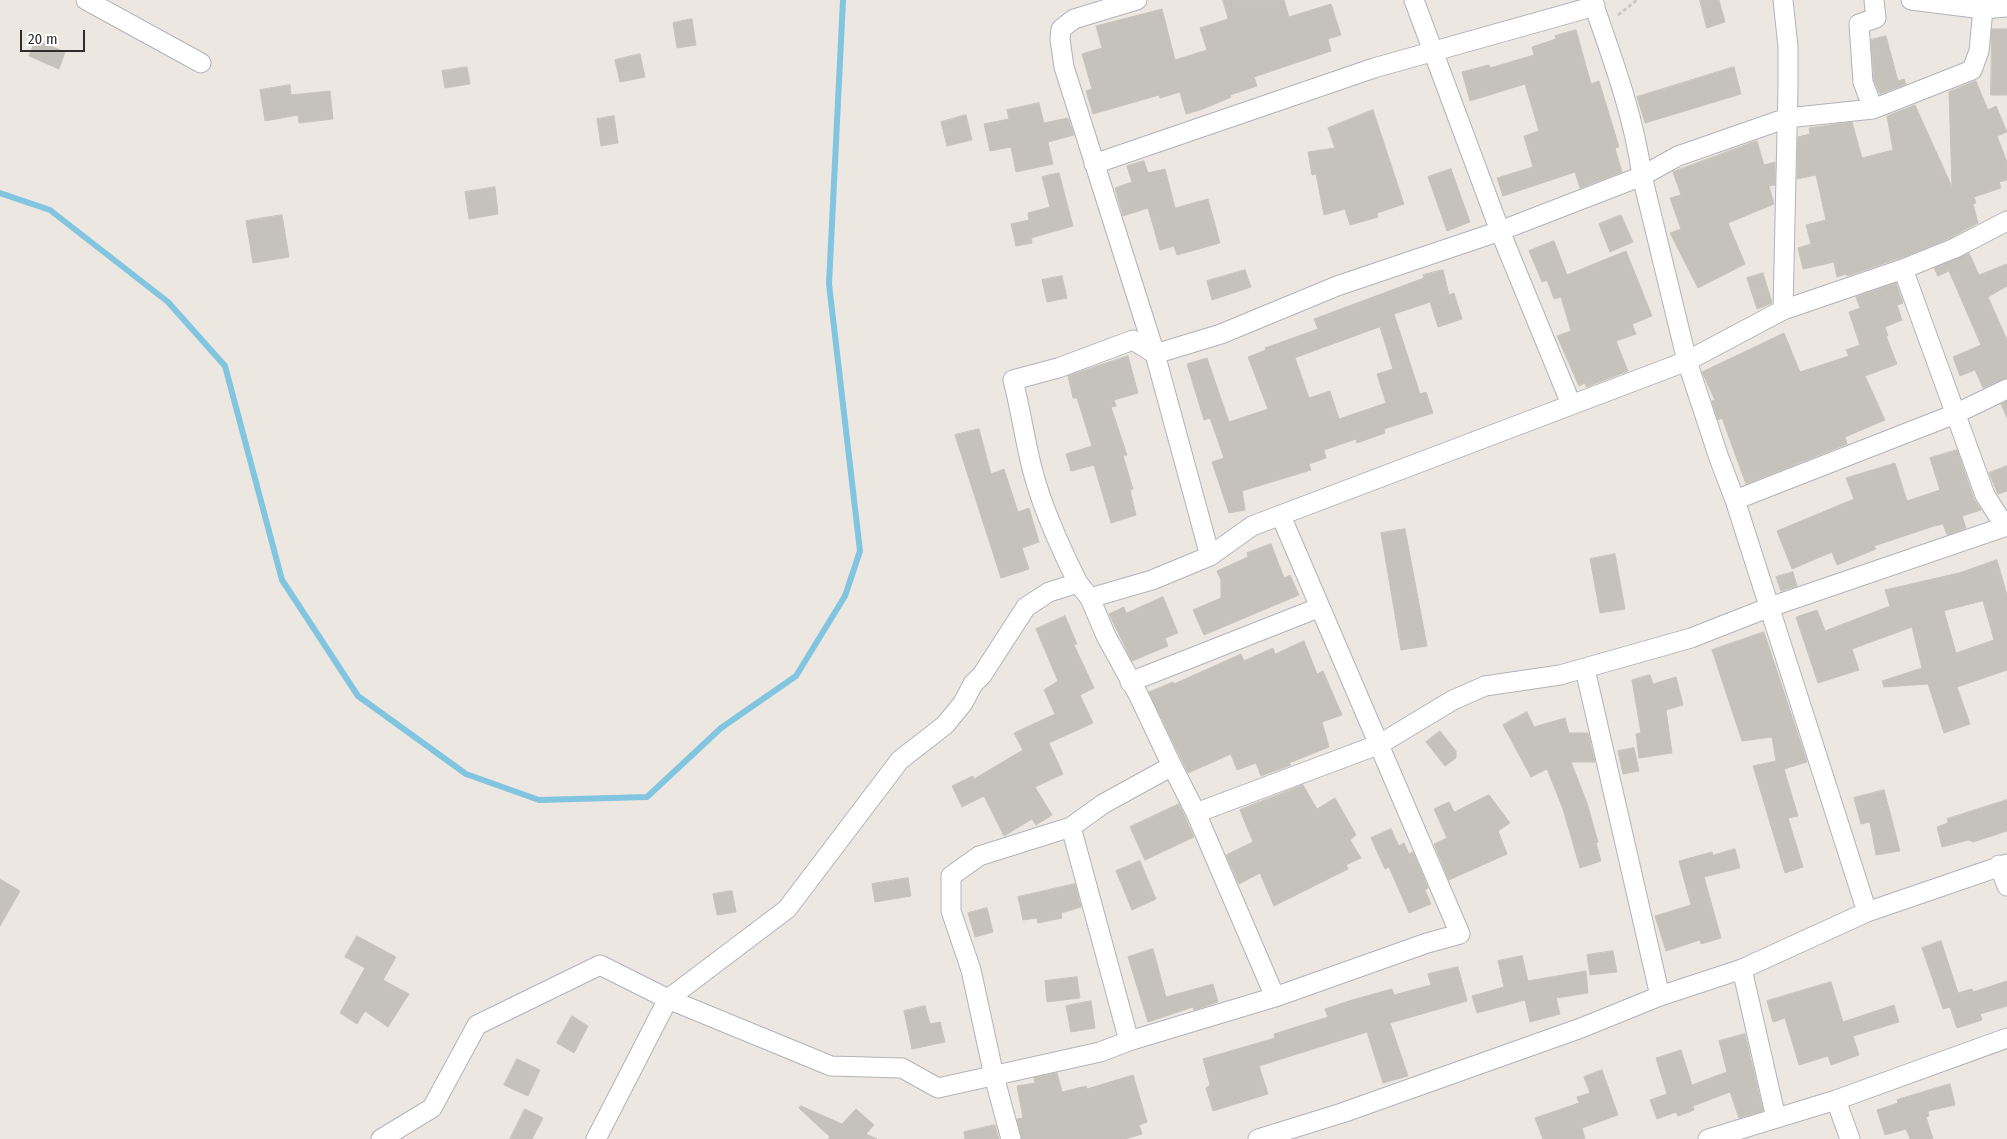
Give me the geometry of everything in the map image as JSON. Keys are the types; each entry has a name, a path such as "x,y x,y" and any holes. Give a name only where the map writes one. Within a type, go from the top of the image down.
{"street":[{"path":"86,0 202,63"},
{"path":"1136,0 1074,19 1061,29 1060,39 1064,67 1155,354 1210,556"},
{"path":"1414,0 1432,53 1500,231 1571,404"},
{"path":"1782,0 1788,46 1783,310"},
{"path":"1873,109 1863,82 1859,24 1876,18 1874,0"},
{"path":"1911,0 1983,9 2007,7"},
{"path":"1094,164 1374,68 1432,53 1593,3 1626,102 1687,361 1770,607 1867,912"},
{"path":"1275,997 1196,813 1140,696 1130,682 1106,636 1090,598 1078,583 1057,539 1039,491 1026,445 1014,380 1058,368 1133,340 1155,354 1221,334 1337,286 1500,231 1642,176 1678,156 1786,118 1873,109 1972,70 1979,51 1983,9"},
{"path":"1090,598 1152,580 1210,556 1252,526 1687,361 1783,310 1903,269 1955,248 2007,221"},
{"path":"1196,813 1380,744 1453,700 1485,686 1585,669 1691,638 1770,607 2007,525 1999,517 1985,495 1903,269"},
{"path":"1735,500 1955,414 2007,389"},
{"path":"382,1139 432,1108 477,1026 600,965 668,999 831,1066 902,1068 938,1088 1100,1052 1129,1041 1275,997 1428,943 1460,934 1380,744 1318,608 1281,516"},
{"path":"596,1139 668,999 787,909 900,760 945,725 963,703 1026,607 1048,592 1078,583"},
{"path":"1130,682 1318,608"},
{"path":"1585,669 1660,996"},
{"path":"1011,1139 994,1076 971,970 951,911 951,876 979,856 1071,827 1103,804 1172,766"},
{"path":"1071,827 1129,1041"},
{"path":"1258,1139 1342,1113 1572,1031 1660,996 1742,969 1867,912 2003,864 2007,886"},
{"path":"1742,969 1776,1118"},
{"path":"1708,1139 1836,1100 2007,1038"},
{"path":"1836,1100 1850,1139"}],"building":[{"path":"1223,0 1284,0 1289,17 1331,4 1341,35 1328,39 1331,51 1254,77 1257,86 1230,95 1231,97 1203,109 1186,114 1180,92 1160,98 1159,95 1093,114 1086,91 1092,89 1082,54 1102,48 1096,26 1162,9 1175,60 1207,50 1200,28 1228,19"},
{"path":"1700,0 1719,0 1725,22 1707,28"},
{"path":"692,19 696,45 677,48 673,23"},
{"path":"1992,29 2007,29 2007,95 1991,95"},
{"path":"1576,30 1591,84 1599,81 1619,147 1615,148 1622,172 1580,188 1575,172 1503,196 1497,178 1533,167 1524,136 1539,131 1525,84 1470,101 1462,72 1489,65 1490,68 1534,55 1532,47 1556,39 1555,36"},
{"path":"1886,36 1898,81 1904,79 1906,84 1880,94 1874,80 1871,40"},
{"path":"36,40 65,52 59,69 29,56"},
{"path":"640,54 645,77 620,82 615,60"},
{"path":"467,67 470,84 445,88 442,71"},
{"path":"1734,67 1741,94 1645,123 1637,97"},
{"path":"1976,81 1988,110 1996,106 2007,132 1997,136 2007,162 2007,180 1999,182 2001,188 1974,197 1976,203 1973,204 1978,223 1950,238 1906,256 1847,276 1846,274 1837,277 1834,262 1803,269 1798,248 1811,244 1806,225 1826,220 1816,175 1797,179 1798,137 1810,134 1809,128 1852,122 1862,158 1893,150 1887,116 1915,105 1952,187 1949,92"},
{"path":"290,85 291,95 330,91 333,119 299,123 298,115 265,121 260,90"},
{"path":"1039,103 1044,123 1068,118 1074,135 1048,142 1053,164 1016,172 1011,147 990,151 984,124 1009,119 1007,110"},
{"path":"1373,110 1404,204 1377,213 1378,217 1350,225 1345,209 1324,215 1316,174 1312,175 1308,152 1335,148 1328,128"},
{"path":"966,115 972,140 947,146 941,122"},
{"path":"614,116 618,143 601,146 597,119"},
{"path":"1757,141 1764,165 1775,162 1775,185 1769,186 1774,204 1728,223 1745,264 1698,288 1670,233 1681,229 1670,198 1681,195 1673,172"},
{"path":"1144,161 1148,173 1165,169 1175,208 1208,199 1220,243 1177,255 1174,246 1160,250 1148,208 1123,216 1115,188 1132,182 1127,166"},
{"path":"1451,169 1470,222 1447,231 1428,177"},
{"path":"1059,173 1073,226 1031,238 1032,243 1016,246 1011,224 1029,220 1028,213 1050,207 1042,177"},
{"path":"495,187 498,214 469,219 465,192"},
{"path":"282,215 289,257 253,263 246,221"},
{"path":"1621,215 1633,242 1610,252 1599,224"},
{"path":"1554,241 1567,275 1626,251 1652,316 1632,324 1636,334 1616,341 1628,371 1586,387 1585,383 1579,386 1557,336 1571,331 1561,297 1554,299 1547,280 1542,282 1529,251"},
{"path":"1969,253 1979,275 2007,264 2007,286 1988,297 2007,340 2007,378 1983,388 1975,370 1960,376 1953,357 1981,345 1949,271 1938,276 1934,268"},
{"path":"1245,270 1251,287 1212,300 1207,281"},
{"path":"1443,270 1449,295 1454,293 1462,319 1438,327 1430,302 1394,314 1420,394 1426,392 1433,413 1384,429 1385,433 1357,443 1356,439 1324,450 1326,458 1309,464 1311,470 1242,491 1245,510 1229,513 1212,462 1224,458 1210,418 1204,420 1187,364 1207,358 1229,422 1268,409 1248,357 1266,350 1265,348 1318,329 1314,319 1424,278 1423,275","holes":["1380,327 1393,369 1377,374 1386,403 1339,419 1330,391 1309,398 1295,358"]},
{"path":"1763,273 1772,303 1757,309 1747,278"},
{"path":"1062,276 1067,298 1047,302 1042,280"},
{"path":"1896,283 1903,303 1897,305 1902,320 1885,327 1888,336 1886,336 1897,364 1865,376 1885,420 1845,437 1847,444 1746,484 1722,418 1718,420 1712,401 1715,400 1702,372 1784,333 1800,372 1849,356 1846,350 1860,345 1849,312 1860,308 1856,297"},
{"path":"1128,356 1138,393 1114,400 1116,406 1111,407 1127,455 1123,456 1133,489 1130,490 1136,515 1111,523 1094,465 1071,471 1066,454 1092,446 1077,398 1073,398 1068,376"},
{"path":"2007,401 2007,418 2001,404"},
{"path":"979,429 991,474 1004,469 1018,512 1029,508 1039,542 1022,548 1029,569 1001,578 955,435"},
{"path":"1957,450 1974,499 1981,510 1962,516 1966,528 1947,535 1943,524 1934,526 1874,546 1876,549 1837,565 1832,552 1792,569 1777,531 1854,499 1846,478 1895,463 1907,501 1940,490 1930,458"},
{"path":"2007,466 2007,491 1998,494 1989,473"},
{"path":"1405,529 1427,646 1401,650 1381,533"},
{"path":"1271,544 1284,578 1290,575 1299,595 1204,635 1193,610 1221,598 1221,580 1217,571 1248,557 1247,553"},
{"path":"1615,554 1625,609 1600,613 1590,559"},
{"path":"1997,560 2007,595 2007,670 1957,687 1970,724 1944,733 1928,684 1884,687 1882,681 1922,668 1912,627 1852,649 1859,670 1818,683 1796,617 1817,610 1825,631 1890,606 1885,590 1959,573","holes":["1983,601 1994,640 1956,653 1944,611"]},
{"path":"1793,572 1797,586 1781,591 1776,577"},
{"path":"1163,597 1178,633 1165,638 1168,646 1132,661 1109,614 1124,607 1126,613"},
{"path":"1065,616 1077,644 1074,645 1094,688 1080,695 1093,723 1049,743 1063,774 1035,787 1052,815 1036,825 1032,819 1004,836 984,796 962,807 952,786 973,776 974,779 1023,750 1014,733 1055,714 1044,690 1058,681 1036,629"},
{"path":"1764,632 1807,762 1784,769 1798,816 1788,818 1803,867 1785,873 1753,766 1776,761 1772,737 1742,741 1712,650"},
{"path":"1304,641 1317,674 1323,671 1342,715 1322,722 1329,747 1289,763 1291,765 1261,776 1256,763 1237,770 1231,754 1188,773 1149,692 1173,682 1174,684 1241,654 1244,661 1273,648 1275,654"},
{"path":"1650,675 1653,684 1676,677 1683,705 1666,710 1672,753 1639,758 1636,734 1641,733 1632,680"},
{"path":"1527,712 1534,727 1565,718 1569,733 1588,733 1595,762 1571,762 1587,803 1598,842 1596,843 1601,861 1580,868 1563,809 1547,769 1531,777 1503,725"},
{"path":"1440,731 1456,751 1456,758 1445,766 1426,742"},
{"path":"1634,748 1639,771 1623,774 1618,751"},
{"path":"1303,785 1317,809 1335,798 1356,835 1350,840 1361,858 1346,865 1348,869 1274,906 1260,873 1239,884 1226,855 1253,842 1240,810"},
{"path":"1884,790 1900,851 1876,855 1870,822 1861,824 1854,798"},
{"path":"1489,795 1510,823 1498,831 1507,854 1449,880 1434,844 1447,838 1434,809 1449,802 1454,812"},
{"path":"2007,800 2007,831 1973,842 1969,840 1942,847 1937,827 1948,823 1947,819"},
{"path":"1179,804 1194,837 1145,860 1130,827"},
{"path":"1391,829 1399,846 1404,843 1409,854 1413,852 1428,888 1425,890 1431,904 1409,913 1389,867 1385,869 1371,838"},
{"path":"1735,849 1740,868 1704,877 1721,938 1701,944 1700,940 1666,951 1655,916 1691,905 1679,861 1712,852 1713,855"},
{"path":"1140,861 1156,899 1132,910 1116,871"},
{"path":"908,878 911,896 875,902 872,884"},
{"path":"0,879 20,891 0,926"},
{"path":"1075,884 1081,907 1061,913 1062,918 1038,923 1037,918 1023,920 1018,897"},
{"path":"732,891 736,912 717,915 713,894"},
{"path":"987,908 993,932 975,937 968,913"},
{"path":"357,936 396,957 383,980 409,994 388,1027 365,1011 357,1024 340,1013 365,968 345,957"},
{"path":"1941,941 1958,993 1972,989 1973,992 2007,981 2007,1006 1980,1014 1982,1020 1957,1028 1950,1007 1943,1009 1922,948"},
{"path":"1153,949 1166,997 1213,984 1218,1002 1194,1010 1193,1007 1148,1022 1128,957"},
{"path":"1613,951 1617,972 1590,975 1587,955"},
{"path":"1522,956 1528,981 1586,971 1588,993 1556,998 1560,1014 1530,1022 1525,1000 1477,1013 1472,996 1504,987 1498,961"},
{"path":"1458,967 1467,1001 1390,1023 1408,1076 1383,1083 1367,1032 1259,1066 1268,1094 1213,1111 1206,1088 1210,1085 1203,1059 1275,1038 1274,1034 1328,1017 1325,1009 1352,1000 1392,989 1394,995 1431,985 1428,974"},
{"path":"1077,977 1080,998 1047,1002 1045,981"},
{"path":"1831,982 1843,1022 1894,1005 1899,1022 1853,1036 1859,1055 1831,1065 1828,1056 1799,1065 1785,1018 1773,1022 1767,1001"},
{"path":"1091,1001 1095,1028 1071,1032 1066,1006"},
{"path":"925,1006 930,1024 940,1022 945,1042 912,1049 904,1011"},
{"path":"572,1016 588,1026 574,1053 557,1043"},
{"path":"1745,1034 1763,1111 1739,1118 1730,1092 1693,1106 1694,1110 1678,1116 1676,1112 1657,1119 1650,1100 1667,1094 1656,1058 1681,1050 1692,1085 1727,1072 1719,1041"},
{"path":"517,1059 540,1070 528,1096 504,1085"},
{"path":"1602,1070 1618,1115 1582,1128 1585,1139 1543,1139 1535,1118 1579,1103 1577,1097 1590,1093 1584,1077"},
{"path":"1057,1073 1062,1092 1086,1086 1087,1089 1133,1075 1147,1122 1139,1125 1142,1134 1125,1139 1022,1139 1017,1119 1023,1118 1017,1086 1035,1083 1034,1078"},
{"path":"1950,1084 1955,1105 1928,1111 1929,1116 1926,1117 1933,1139 1910,1139 1906,1129 1885,1135 1877,1110 1898,1103 1897,1100"},
{"path":"801,1106 842,1124 856,1109 874,1125 866,1134 877,1139 828,1139 830,1137 799,1108"},
{"path":"525,1109 543,1118 532,1139 510,1139"},
{"path":"995,1125 999,1139 965,1139 964,1132"}],"waterway":[{"path":"0,193 50,210 168,302 225,366 282,580 358,696 466,774 539,800 647,797 721,728 796,676 845,596 860,551 829,284 843,0"}]}
